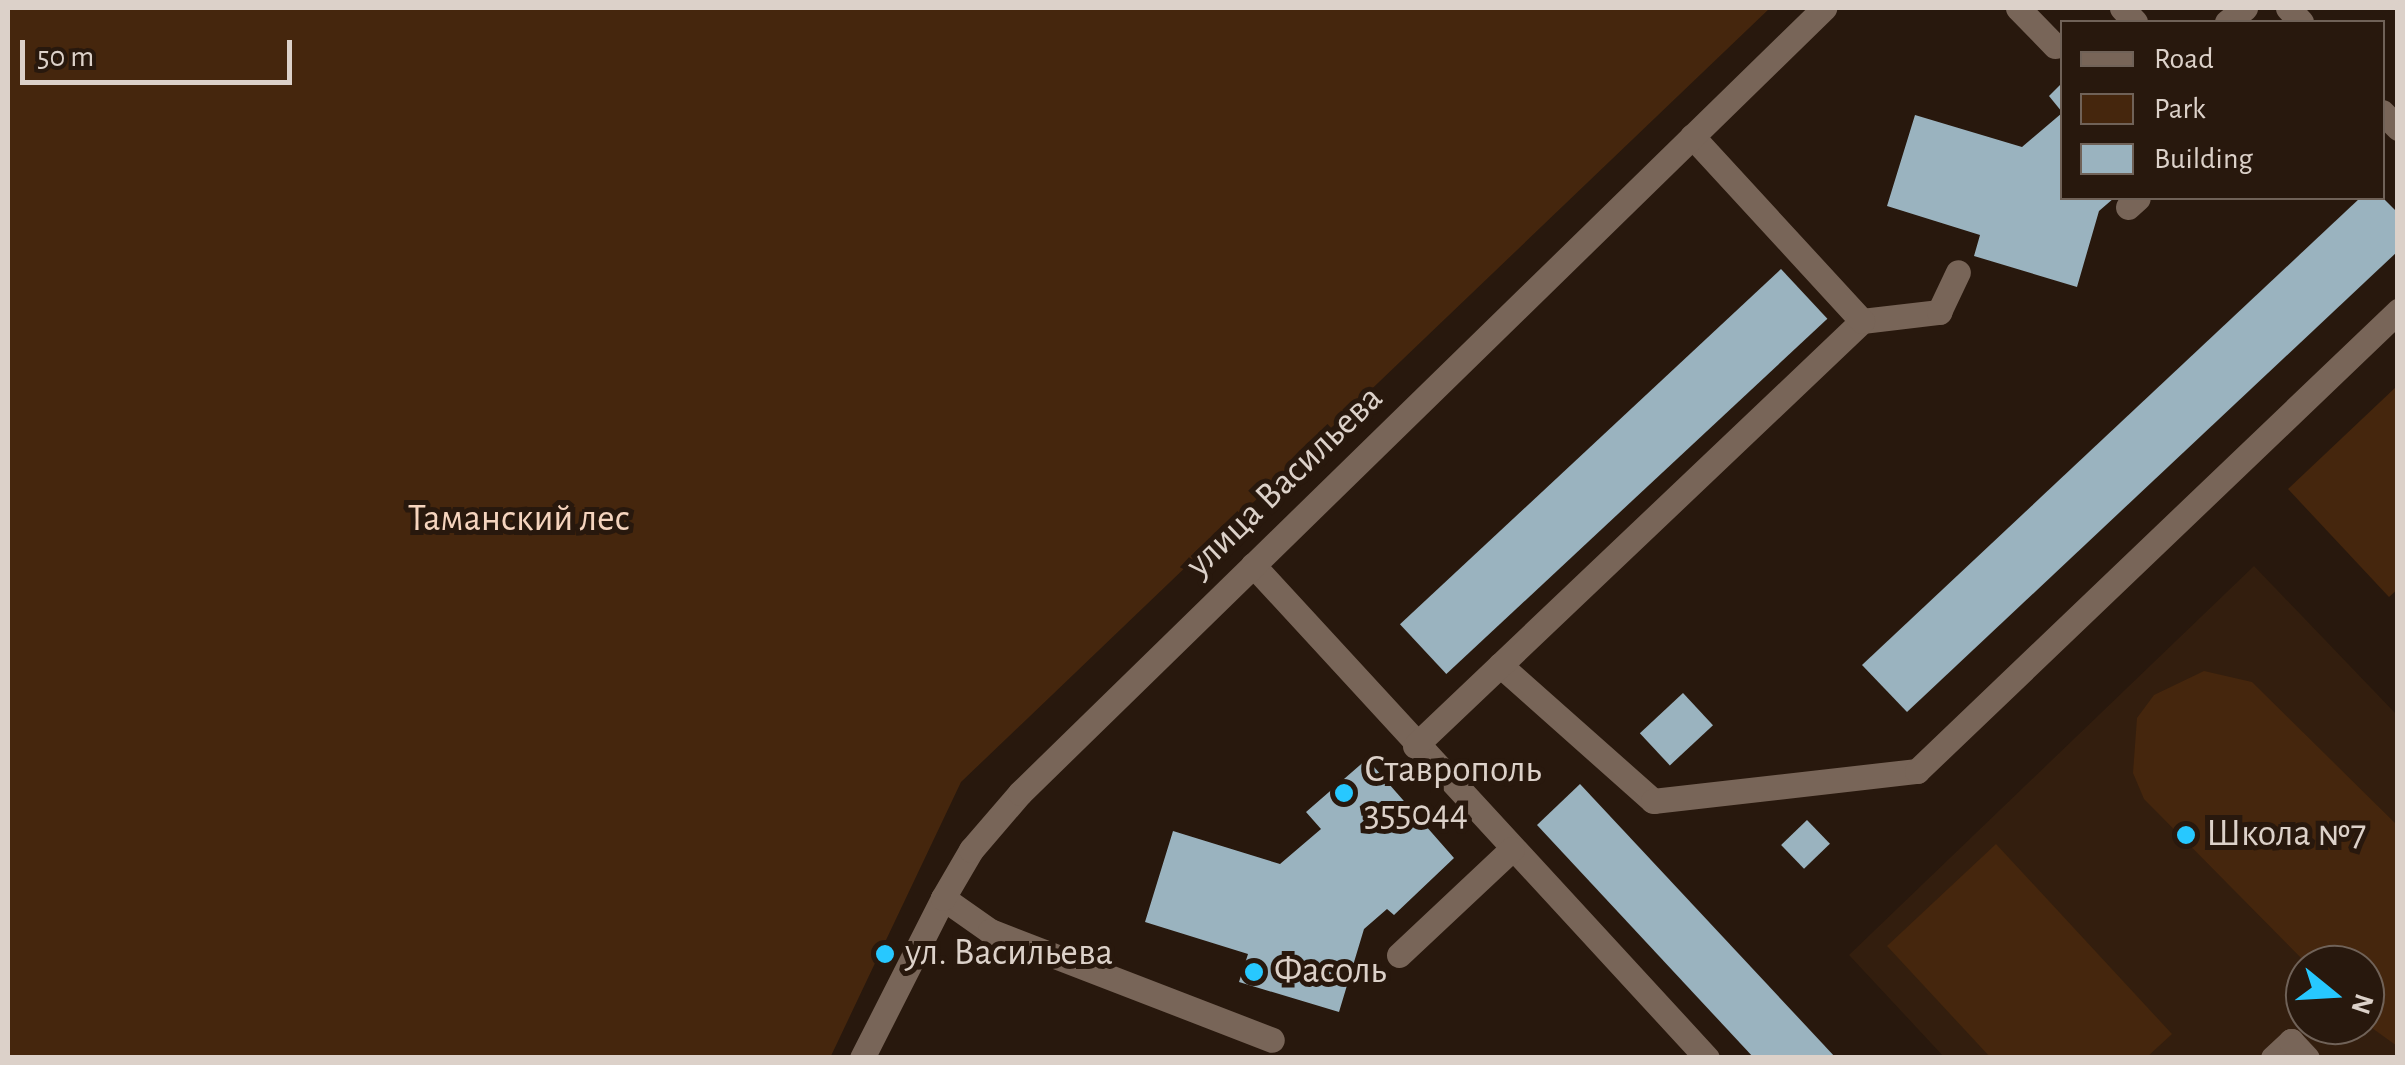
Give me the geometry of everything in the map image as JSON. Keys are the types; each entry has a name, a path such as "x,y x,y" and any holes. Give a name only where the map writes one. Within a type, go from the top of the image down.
{"street":[{"name":"улица Васильева","path":"862,1058 942,898 1020,793 1824,8"},
{"path":"2018,8 2055,46"},
{"path":"1692,136 1862,322"},
{"path":"1416,746 1862,322 1939,312 1958,272"},
{"path":"1500,665 1654,802 1918,770 2398,312"},
{"path":"1253,565 1707,1058"},
{"path":"1399,955 1512,849"},
{"path":"942,898 990,930 1272,1040"},
{"path":"2274,1058 2291,1041 2307,1058"}],"shaded area":[{"name":"Школа №7","path":"2254,566 2397,715 2397,1057 1944,1057 1849,955"}],"green space":[{"name":"Таманский лес","path":"8,8 1770,8 961,782 830,1058 8,1057"},
{"path":"2397,386 2398,589 2389,597 2288,489"},
{"path":"2204,671 2252,682 2397,825 2397,1046 2385,1037 2385,945 2288,945 2144,799 2133,773 2137,718 2154,695"},
{"path":"1996,844 2172,1034 2147,1057 1990,1057 1887,946"}],"building":[{"path":"2060,85 2060,110 2049,96"},
{"path":"1915,115 2022,147 2060,115 2060,200 2112,200 2099,211 2077,287 1974,256 1980,235 1887,206"},
{"path":"2358,200 2385,200 2398,213 2398,251 1907,712 1862,665"},
{"path":"1781,269 1827,319 1446,674 1400,624"},
{"path":"1683,693 1713,725 1670,765 1640,733"},
{"path":"1367,759 1454,858 1394,915 1387,909 1364,929 1339,1012 1239,982 1248,954 1145,922 1173,831 1280,864 1321,829 1306,812"},
{"path":"1580,784 1836,1058 1754,1058 1537,825"},
{"path":"1807,820 1830,844 1804,869 1781,845"}],"place":[{"name":"Ставрополь 355044","path":"1344,793"},
{"name":"Школа №7","path":"2186,835"},
{"name":"ул. Васильева","path":"885,954"},
{"name":"Фасоль","path":"1254,972"}]}
